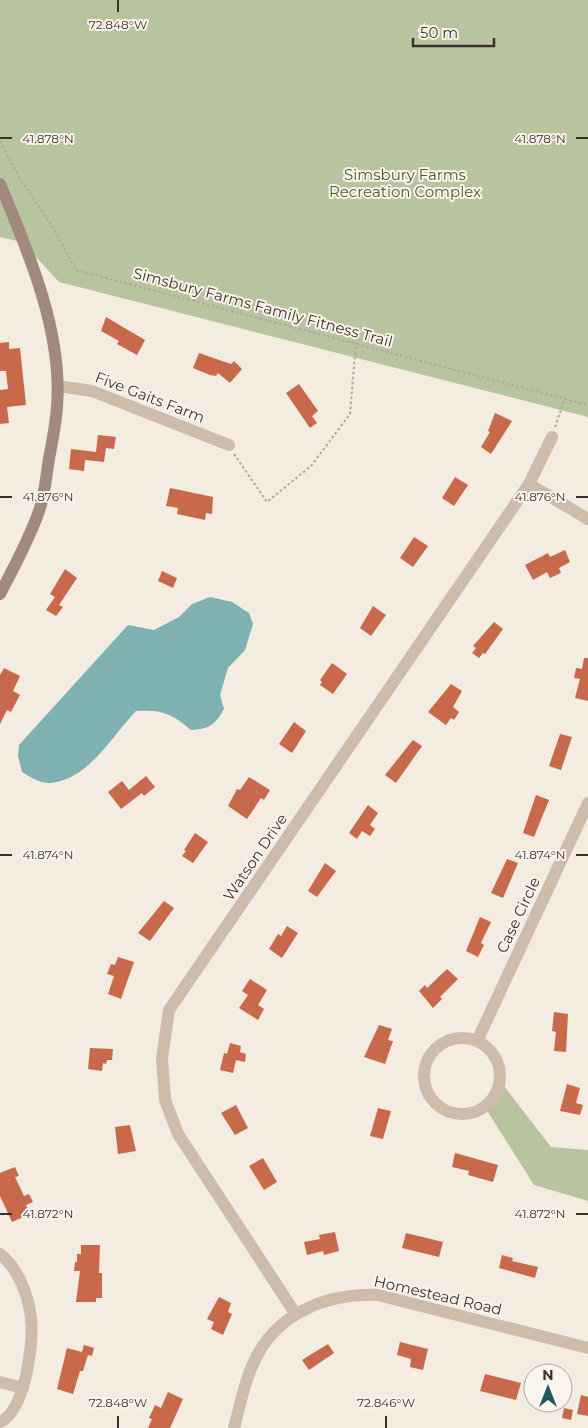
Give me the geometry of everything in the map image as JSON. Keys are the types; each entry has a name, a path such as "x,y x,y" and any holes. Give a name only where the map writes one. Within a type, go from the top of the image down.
{"street":[{"path":"0,184 30,256 43,298 58,386 57,407 40,509 30,535 0,594"},
{"name":"Five Gaits Farm","path":"58,386 92,391 229,446"},
{"name":"Watson Drive","path":"295,1313 191,1158 178,1134 165,1100 162,1058 169,1010 529,484 552,437"},
{"path":"529,484 588,519"},
{"name":"Case Circle","path":"476,1041 588,803"},
{"path":"464,1038 476,1041 487,1047 494,1056 499,1068 500,1079 497,1091 491,1101 481,1109 469,1114 456,1114 444,1110 433,1102 426,1091 423,1079 427,1060 439,1045 451,1040 464,1038"},
{"path":"0,1254 17,1273 31,1319 31,1340 20,1399 12,1413 0,1422"},
{"name":"Homestead Road","path":"234,1428 253,1362 271,1337 295,1313 328,1300 356,1294 378,1294 588,1348"},
{"path":"0,1382 22,1388"}],"path":[{"name":"Simsbury Farms Family Fitness Trail","path":"0,141 22,182 52,226 76,270 588,405"},
{"path":"229,446 267,502 311,466 350,414 356,343"},
{"path":"552,437 565,398"}],"green space":[{"name":"Simsbury Farms Recreation Complex","path":"0,0 588,0 588,417 59,282 22,242 0,237"},
{"path":"504,1086 551,1147 588,1150 588,1201 534,1185 486,1109 498,1100"}],"water":[{"path":"210,597 232,602 249,613 253,624 245,650 228,668 220,695 224,709 218,719 207,727 191,730 172,716 153,711 136,711 99,755 77,774 65,780 47,783 36,780 22,772 18,756 19,745 128,625 154,630 179,617 192,604"}],"building":[{"path":"106,317 145,340 137,355 117,344 119,341 101,331"},
{"path":"9,342 9,349 20,348 26,405 7,407 9,423 0,424 0,390 8,389 6,371 0,371 0,343"},
{"path":"199,353 231,364 234,361 242,369 230,383 218,373 216,376 210,375 193,368"},
{"path":"299,384 318,411 312,416 317,423 310,428 286,393"},
{"path":"495,413 512,421 491,454 481,447 490,432 488,431"},
{"path":"98,435 116,437 114,449 106,448 104,462 85,460 84,471 69,469 71,449 96,452"},
{"path":"455,477 468,485 454,506 442,498"},
{"path":"170,488 213,497 212,514 206,513 205,520 177,514 178,508 166,506"},
{"path":"414,537 428,546 413,567 400,558"},
{"path":"565,550 570,562 559,568 561,573 550,578 547,572 533,580 525,565 548,553 550,557"},
{"path":"65,569 77,578 59,605 63,607 56,616 46,610 55,597 50,594"},
{"path":"162,571 177,578 173,588 158,581"},
{"path":"373,606 386,615 371,636 360,628"},
{"path":"494,622 503,629 485,654 483,653 479,658 472,653 476,648 473,646"},
{"path":"584,658 588,658 588,701 575,698 580,679 574,678 576,668 582,669"},
{"path":"332,663 347,674 333,694 320,685 322,682 320,680"},
{"path":"4,668 20,676 13,691 20,695 11,712 7,710 0,724 0,675"},
{"path":"451,684 462,691 453,707 459,712 454,720 451,718 446,725 428,712"},
{"path":"294,722 306,731 292,753 279,744"},
{"path":"560,734 572,737 561,770 549,766"},
{"path":"413,740 422,746 396,783 385,775"},
{"path":"146,776 155,787 144,796 142,793 121,809 108,792 122,781 129,790"},
{"path":"249,777 270,790 264,800 261,798 247,819 228,806 237,789 240,790"},
{"path":"536,795 549,800 534,837 523,833"},
{"path":"368,805 378,813 370,825 375,829 370,836 362,831 357,839 349,833"},
{"path":"195,833 208,842 193,863 182,856"},
{"path":"507,859 518,863 503,898 491,893"},
{"path":"325,863 336,871 317,897 308,891"},
{"path":"164,901 174,908 150,941 138,933"},
{"path":"480,917 491,922 481,943 484,945 478,957 466,951"},
{"path":"287,926 298,933 282,958 269,949 278,934 281,936"},
{"path":"118,957 134,962 121,999 108,994 114,976 107,974 111,964 115,965"},
{"path":"447,969 458,979 440,997 442,999 433,1008 419,991 425,985 427,988"},
{"path":"250,979 267,990 258,1005 264,1009 258,1020 239,1008 248,995 242,991"},
{"path":"554,1012 568,1014 566,1052 554,1051 556,1032 552,1031"},
{"path":"379,1025 392,1029 388,1040 393,1041 385,1064 364,1057"},
{"path":"230,1043 241,1046 240,1052 246,1054 245,1062 236,1060 233,1073 220,1070 224,1053 227,1054"},
{"path":"90,1048 113,1049 112,1060 107,1060 106,1064 103,1063 102,1071 88,1069"},
{"path":"567,1084 580,1088 576,1103 583,1105 580,1115 560,1111"},
{"path":"236,1105 248,1128 235,1135 221,1113"},
{"path":"378,1108 391,1111 383,1139 370,1136"},
{"path":"130,1125 136,1151 118,1154 115,1127"},
{"path":"455,1153 498,1165 493,1182 468,1175 469,1171 452,1167"},
{"path":"263,1158 277,1182 264,1190 249,1166"},
{"path":"15,1167 19,1176 15,1177 24,1196 29,1194 33,1202 26,1205 30,1214 12,1222 0,1196 0,1173"},
{"path":"335,1232 339,1251 324,1255 323,1251 307,1255 304,1242 320,1239 319,1235"},
{"path":"406,1233 443,1242 439,1257 402,1248"},
{"path":"81,1245 100,1245 99,1273 102,1273 102,1298 96,1298 96,1302 76,1302 80,1271 74,1271 77,1254 81,1254"},
{"path":"502,1255 513,1258 512,1261 538,1267 535,1278 499,1268"},
{"path":"219,1297 231,1303 228,1312 232,1314 223,1335 211,1329 214,1322 207,1319"},
{"path":"400,1342 428,1349 423,1370 410,1367 411,1359 397,1355"},
{"path":"328,1344 334,1353 309,1370 302,1360"},
{"path":"84,1345 94,1348 92,1356 88,1355 83,1371 80,1371 73,1394 57,1389 67,1348 82,1352"},
{"path":"485,1374 521,1383 516,1400 480,1391"},
{"path":"168,1392 183,1399 170,1428 148,1428 152,1419 149,1418 155,1405 161,1408"},
{"path":"581,1395 588,1397 588,1416 577,1414"},
{"path":"563,1413 572,1413 571,1420 562,1418"}]}
